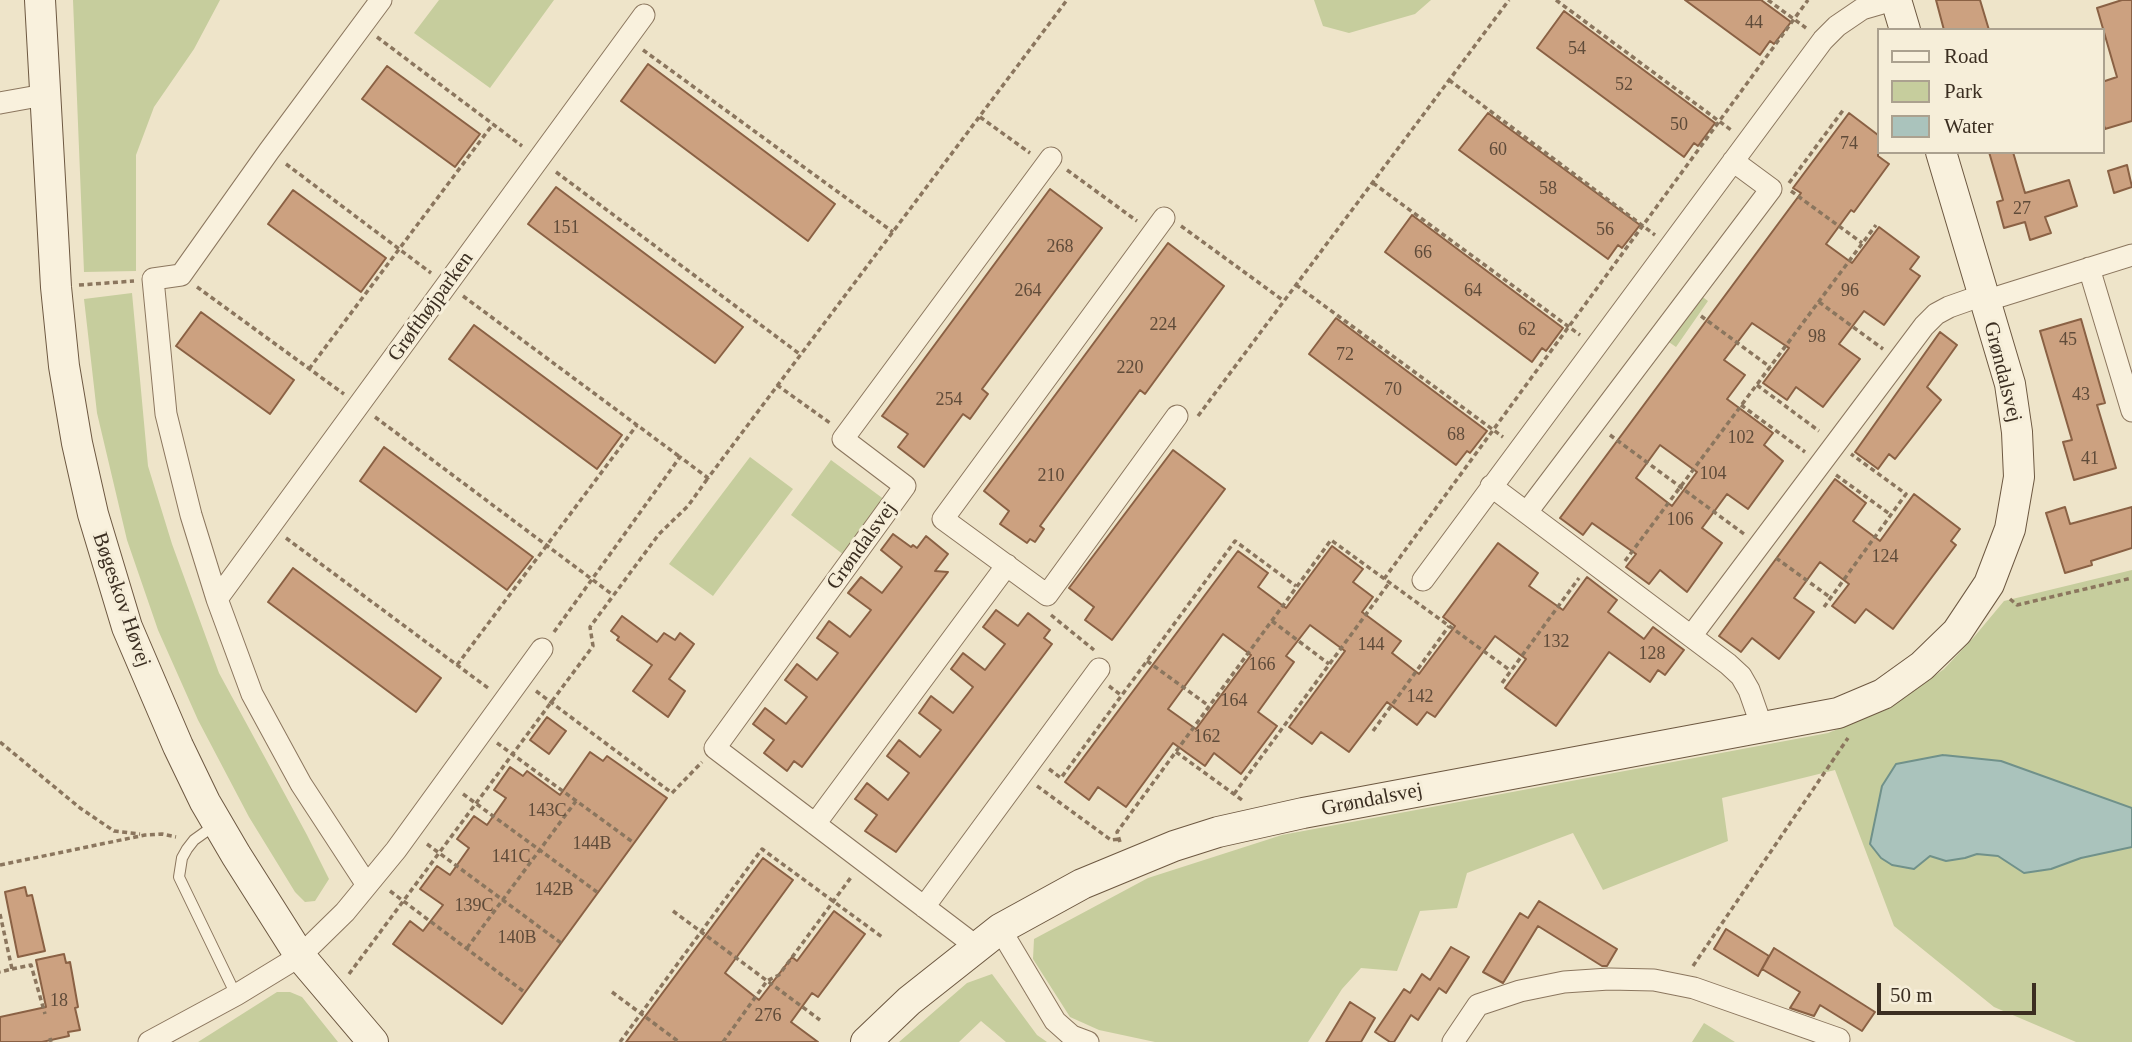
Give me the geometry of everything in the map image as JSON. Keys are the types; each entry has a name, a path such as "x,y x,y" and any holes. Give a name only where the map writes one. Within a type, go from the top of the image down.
{"street":[{"name":"Bøgeskov Høvej","path":"40,0 56,287 64,366 93,514 114,586 143,667 178,746 217,823 300,956 373,1042"},
{"path":"370,882 301,783 252,694 217,599 191,515 166,414 153,279 181,275 269,150 381,0"},
{"path":"1423,580 1823,40 1862,9 1895,0 1904,28"},
{"name":"Grøfthøjparken","path":"217,599 644,15"},
{"path":"0,103 44,95"},
{"name":"Grøndalsvej","path":"866,1042 909,1001 1000,929 1082,884 1123,851 1259,822 1838,713 1882,694 1923,666 1957,632 1989,584 2010,529 2019,477 2010,384 1942,154"},
{"path":"1527,512 1771,189 1733,161"},
{"path":"846,435 1048,162"},
{"path":"1158,225 943,519 1047,595 1177,416"},
{"path":"1984,298 2132,255"},
{"path":"2089,268 2132,411"},
{"name":"Grøndalsvej","path":"1692,635 1936,314 1949,307 1984,298"},
{"name":"Grøndalsvej","path":"715,748 905,486 843,439 846,435"},
{"path":"1491,486 1692,635 1741,676 1762,727"},
{"path":"815,824 1007,565"},
{"path":"149,1042 236,995 300,956 345,912 409,831 542,649"},
{"path":"924,907 1099,669"},
{"path":"715,748 977,947"},
{"path":"1000,929 1055,1021 1072,1036 1088,1042"},
{"path":"1453,1042 1478,1005 1520,991 1564,982 1609,979 1654,980 1694,988 1839,1040"}],"lane":[{"path":"217,823 191,844 182,858 179,877 236,995"}],"path":[{"path":"333,995 593,646 590,627 613,595 659,534 688,506 1067,0"},
{"path":"1177,416 1191,426 1509,0"},
{"path":"1556,0 1747,142"},
{"path":"1769,0 1823,40"},
{"path":"1384,579 1808,0"},
{"path":"370,32 801,355"},
{"path":"627,38 893,232"},
{"path":"1449,80 1670,246"},
{"path":"1844,109 1786,187 1862,243"},
{"path":"980,117 1048,162 1167,232 1175,221 1284,301"},
{"path":"309,369 493,124"},
{"path":"269,150 708,478"},
{"path":"1373,183 1595,346"},
{"path":"1613,577 1876,225"},
{"path":"181,275 613,595"},
{"path":"56,287 153,279"},
{"path":"1296,285 1519,449"},
{"path":"1696,288 1713,300 1701,316 1770,367"},
{"path":"1819,302 1899,360"},
{"path":"1757,384 1906,494 1824,607"},
{"path":"777,386 846,435"},
{"path":"1593,424 1831,598"},
{"path":"457,666 637,425"},
{"path":"542,649 680,457"},
{"path":"270,526 505,701"},
{"path":"1123,851 1117,832 1331,540 1510,671"},
{"path":"1027,766 1061,778 1235,541 1297,586"},
{"path":"1502,684 1592,560"},
{"path":"1989,584 2017,605 2132,578"},
{"path":"1234,794 1389,583"},
{"path":"1047,595 1046,611 1094,650 1099,669"},
{"path":"1271,621 1329,664"},
{"path":"1373,730 1449,626"},
{"path":"1147,661 1209,706"},
{"path":"520,680 672,793 715,748"},
{"path":"1679,985 1726,920 1851,733 1853,707"},
{"path":"482,732 634,843"},
{"path":"0,742 80,808 114,831 174,836 191,844"},
{"path":"1175,752 1234,794 1259,822"},
{"path":"1027,766 1123,851"},
{"path":"446,781 597,892"},
{"path":"467,949 576,801"},
{"path":"409,831 561,943"},
{"path":"0,865 145,835"},
{"path":"620,1042 762,849 881,937"},
{"path":"723,1042 767,981 779,975 863,861"},
{"path":"370,882 404,901 523,991"},
{"path":"673,911 820,1020"},
{"path":"0,914 12,969"},
{"path":"0,972 31,965 45,1014"},
{"path":"612,992 679,1042"}],"green space":[{"path":"73,0 220,0 194,49 154,107 136,155 136,271 84,272"},
{"path":"439,0 554,0 490,88 414,33"},
{"path":"1314,0 1431,0 1415,14 1349,33 1323,26"},
{"path":"1696,292 1708,301 1676,347 1663,338"},
{"path":"132,293 148,466 172,544 219,673 329,879 315,901 305,902 295,892 249,817 198,720 158,630 127,540 97,413 84,299"},
{"path":"750,457 793,489 713,596 669,564"},
{"path":"831,460 885,500 844,555 791,515"},
{"path":"2132,570 2132,1042 2076,1042 1994,1007 1894,926 1835,770 1722,798 1728,841 1603,890 1573,833 1467,873 1457,908 1420,911 1397,971 1361,968 1342,989 1308,1042 1155,1042 1099,1030 1070,1017 1033,959 1034,939 1148,878 1282,835 1828,733 1890,708 1944,669 2004,601"},
{"path":"992,974 1037,1035 1047,1042 1006,1042 981,1021 959,1042 899,1042 967,983"},
{"path":"277,992 290,992 302,997 338,1042 198,1042"},
{"path":"1704,1023 1735,1042 1692,1042"}],"water":[{"path":"1943,755 2001,761 2132,808 2132,847 2081,858 2051,869 2024,873 1998,856 1977,854 1946,861 1930,856 1914,869 1892,865 1881,858 1870,844 1882,786 1896,764"}],"building":[{"path":"1685,0 1761,0 1791,22 1774,44 1770,41 1760,55"},
{"path":"1936,0 1980,0 1988,28 1943,28"},
{"path":"2122,0 2132,0 2132,121 2105,129 2104,81 2117,77 2097,8"},
{"path":"1564,11 1715,123 1698,146 1694,143 1684,157 1537,48"},
{"path":"648,64 835,204 808,241 621,101"},
{"path":"387,66 480,134 455,167 362,99"},
{"path":"1488,113 1640,225 1622,248 1618,245 1608,259 1459,150"},
{"path":"1849,113 1876,133 1876,154 1889,164 1854,212 1851,210 1826,244 1852,263 1879,227 1919,257 1910,269 1920,276 1884,325 1864,311 1839,344 1860,359 1823,407 1796,387 1787,400 1763,383 1789,348 1752,323 1724,360 1745,375 1727,399 1773,433 1764,445 1783,461 1748,509 1727,494 1702,528 1722,543 1687,592 1660,570 1649,584 1626,567 1636,554 1592,523 1583,535 1560,518 1801,193 1793,188","holes":["1660,445 1697,472 1672,506 1636,478"]},
{"path":"1990,154 2014,154 2025,193 2069,180 2077,206 2045,217 2051,233 2030,240 2025,222 2004,228 1997,202 2003,200"},
{"path":"2127,165 2132,187 2114,193 2108,171"},
{"path":"556,187 743,327 715,363 528,224"},
{"path":"1050,189 1102,228 982,389 988,394 970,419 963,414 924,467 898,447 908,434 882,416"},
{"path":"293,190 386,258 361,292 268,224"},
{"path":"1412,215 1563,328 1546,351 1542,348 1532,362 1385,252"},
{"path":"1168,243 1224,286 1145,394 1140,390 1040,526 1044,529 1035,542 1030,539 1027,543 1000,524 1009,511 984,491"},
{"path":"201,312 294,380 270,414 176,346"},
{"path":"1336,318 1487,431 1470,453 1467,451 1456,465 1309,354"},
{"path":"2081,319 2105,403 2097,405 2116,468 2074,480 2063,442 2072,440 2040,331"},
{"path":"474,325 622,435 597,469 449,359"},
{"path":"1940,332 1957,345 1927,387 1941,400 1895,459 1889,454 1878,469 1855,452"},
{"path":"384,447 533,557 507,590 360,481"},
{"path":"1173,450 1225,489 1112,640 1085,620 1094,607 1069,588"},
{"path":"1835,479 1866,503 1853,521 1880,541 1914,494 1960,529 1951,541 1956,545 1893,629 1866,609 1855,623 1832,606 1849,584 1820,562 1794,598 1814,612 1779,659 1752,638 1741,652 1719,636"},
{"path":"2065,507 2070,524 2132,507 2132,548 2091,561 2092,565 2065,573 2046,513"},
{"path":"893,534 911,547 913,545 917,548 926,536 948,554 935,571 948,572 802,767 794,761 787,771 764,753 774,740 753,724 765,708 786,724 807,697 785,680 797,664 817,680 838,653 817,638 829,621 850,637 871,610 848,593 861,577 882,593 902,567 881,550"},
{"path":"1498,543 1538,573 1529,586 1563,610 1587,577 1617,600 1608,612 1644,639 1653,627 1684,650 1665,675 1658,670 1650,682 1609,652 1556,726 1505,688 1526,659 1495,636 1435,717 1427,712 1417,725 1387,702 1349,752 1321,732 1312,744 1289,727 1345,651 1310,625 1286,656 1294,662 1258,712 1277,726 1241,774 1214,753 1205,766 1173,743 1126,807 1098,787 1089,800 1065,782 1238,551 1268,573 1258,587 1286,608 1332,546 1363,569 1353,582 1373,597 1362,612 1401,641 1392,653 1419,674 1455,626 1443,617","holes":["1223,634 1251,655 1196,729 1168,709"]},
{"path":"293,568 441,678 416,712 268,602"},
{"path":"996,610 1018,626 1028,613 1050,630 1044,638 1052,644 896,852 865,831 877,815 855,799 867,783 888,800 909,773 887,756 899,740 920,757 941,730 919,713 931,696 953,713 973,687 951,669 963,653 985,670 1005,644 983,627"},
{"path":"622,616 657,642 664,633 675,640 680,633 694,644 669,679 685,691 668,717 633,691 652,665 617,640 619,637 611,631"},
{"path":"547,717 566,731 549,754 530,740"},
{"path":"590,752 603,761 607,756 667,798 502,1024 393,944 410,921 423,931 443,905 420,889 437,866 450,875 469,848 457,839 474,816 487,825 506,798 494,790 510,767 523,776 527,771 560,795"},
{"path":"763,858 793,880 725,973 759,1000 792,957 797,961 834,911 865,934 818,997 812,993 791,1022 818,1042 626,1042"},
{"path":"25,887 27,896 32,895 45,951 18,957 5,892"},
{"path":"1539,901 1617,949 1607,966 1602,966 1538,926 1503,983 1483,972 1520,913 1528,918"},
{"path":"1726,929 1769,956 1758,976 1714,949"},
{"path":"1451,947 1469,957 1446,993 1439,988 1418,1020 1411,1015 1394,1042 1375,1032 1404,989 1410,993 1422,974 1430,980"},
{"path":"1774,948 1875,1012 1862,1031 1820,1005 1814,1016 1790,1008 1800,992 1762,969"},
{"path":"64,954 66,963 70,962 80,1030 68,1032 69,1036 42,1042 0,1042 0,1017 46,1007 36,960"},
{"path":"1350,1002 1375,1018 1361,1042 1326,1042"}]}
